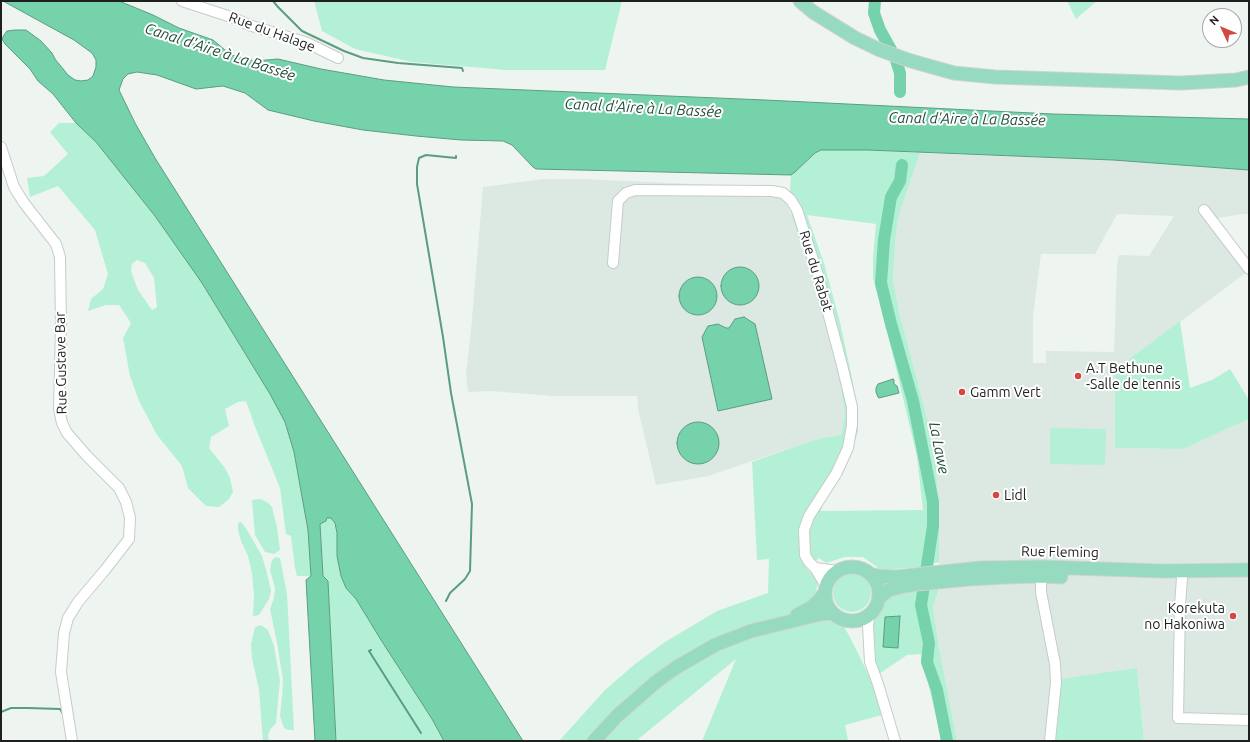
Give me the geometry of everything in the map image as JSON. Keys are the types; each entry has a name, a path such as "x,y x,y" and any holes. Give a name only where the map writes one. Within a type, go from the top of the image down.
{"main road":[{"path":"800,1 813,12 855,38 880,50 911,62 954,73 995,77 1181,83 1249,78"},
{"path":"781,623 812,607 821,598 830,577 838,571 848,567 865,570 870,574 878,585 879,598 877,605 869,615 860,620 843,620 832,613 828,607 826,600 826,589"},
{"name":"Rue Fleming","path":"870,574 918,580 935,578 980,568 1043,567 1161,571 1249,570"},
{"name":"Rue Fleming","path":"935,578 969,579 1041,576 1249,578"},
{"name":"Rue Fleming","path":"879,598 889,590 918,580"},
{"path":"594,741 618,716 657,681 677,666 715,645 731,638 781,623 832,613"}],"street":[{"name":"Rue du Halage","path":"182,1 231,17 252,26 305,42 338,58"},
{"name":"Rue Gustave Bar","path":"1,147 14,186 24,203 56,244 60,257 61,327 59,409 62,423 67,432 87,456 118,488 126,502 130,518 129,539 78,602 68,618 64,633 61,672 72,741"},
{"name":"Rue du Rabat","path":"613,262 618,201 626,193 635,190 772,191 783,193 791,200 797,210 818,275 852,406 852,425 848,448 836,474 809,516 804,530 805,556 815,568 826,589"},
{"path":"1204,210 1249,269"},
{"path":"815,568 838,571"},
{"path":"1041,576 1041,592 1056,682 1050,741"},
{"path":"1182,578 1178,718 1249,720"},
{"path":"869,615 868,626 870,662 895,741"}],"shaded area":[{"path":"314,1 622,1 605,70 506,70 412,62 355,49 322,31"},
{"path":"1067,1 1097,1 1076,19"},
{"path":"59,123 76,123 96,142 155,216 202,283 270,394 285,422 294,452 308,530 311,576 297,576 291,536 286,534 280,488 246,401 238,402 225,409 229,426 211,437 209,448 225,468 230,478 233,492 229,499 219,507 206,506 188,488 182,466 157,435 139,401 130,376 123,338 131,323 119,305 106,305 88,311 91,299 103,289 108,274 95,230 58,186 30,197 27,178 44,176 68,154 50,132","holes":["137,260 145,263 154,278 157,307 152,310 138,290 131,271 132,264"]},
{"path":"821,150 867,150 920,153 898,218 893,280 900,316 930,430 936,465 939,513 939,562 921,567 881,570 863,557 845,557 826,563 819,558 807,569 819,581 816,590 831,621 844,627 850,637 871,680 882,715 845,725 848,741 702,741 736,659 636,741 559,741 605,690 635,664 665,642 717,611 768,593 769,559 757,560 752,462 802,444 822,438 841,435 845,413 837,367 812,277 789,207 791,175 815,153","holes":["807,215 876,224 873,278 917,457 923,510 821,511 823,500 837,481 851,455 858,431 858,409 840,322 824,263"]},
{"path":"920,153 1113,160 1249,170 1249,214 1206,220 1247,272 1115,370 1115,448 1183,449 1249,419 1249,741 1144,741 1137,669 1053,741 957,741 933,607 944,577 939,562 939,513 936,465 930,430 900,316 893,280 898,218","holes":["1117,214 1174,216 1149,256 1119,255 1117,265 1114,352 1046,351 1046,363 1033,363 1033,316 1041,254 1095,254"]},
{"path":"544,179 581,179 783,188 783,196 794,221 812,277 837,367 845,413 841,435 822,438 802,444 708,476 656,485 638,409 637,396 552,396 491,391 468,392 466,374 483,187"},
{"path":"1180,321 1190,388 1212,380 1230,369 1249,400 1249,419 1183,449 1115,448 1115,370"},
{"path":"1050,428 1106,429 1105,465 1050,464"},
{"path":"260,499 267,502 272,507 277,527 280,550 274,554 265,552 255,535 252,500"},
{"path":"327,518 331,518 335,523 337,533 337,556 341,576 346,588 356,599 432,719 444,741 336,741 328,581 323,576 320,523 326,521"},
{"path":"241,522 262,556 271,591 269,599 259,615 253,616 254,596 252,573 248,556 238,530 238,523"},
{"path":"276,557 280,558 287,594 294,730 284,728 280,716 283,680 270,609 274,598 275,588 270,570 272,560"},
{"path":"848,574 856,574 866,579 870,586 870,600 866,607 856,612 848,612 838,607 836,604 833,597 833,589 838,579 841,577"},
{"path":"940,586 933,607 957,741 942,741 921,654 907,655 879,674 874,658 872,631 875,617 884,602 892,594"},
{"path":"261,625 268,630 274,646 280,681 276,723 268,735 270,741 263,741 259,690 252,658 251,644 255,627"},
{"path":"1137,668 1144,741 1053,741 1060,679"}],"water":[{"name":"Canal d'Aire à La Bassée","path":"3,1 119,1 179,28 213,40 231,55 255,61 278,59 321,69 384,80 453,87 1053,114 1249,119 1249,170 1113,160 867,150 821,150 815,153 791,175 536,169 512,145 503,141 461,140 363,130 314,121 268,110 245,93 223,86 196,89 157,75 137,72 128,74 123,79 119,90 135,123 155,158 523,741 444,741 432,719 356,599 346,588 341,576 337,556 337,533 335,523 331,518 327,518 326,521 320,524 323,576 328,581 336,741 315,741 306,580 311,576 308,530 294,452 285,422 270,394 202,283 155,216 96,142 76,123 53,94 38,81 30,69 5,44 2,39 7,31 26,30 41,41 68,75 75,80 81,81 88,80 93,76 96,67 96,60 92,53 74,40"},
{"path":"736,267 744,267 751,270 756,275 759,286 756,297 751,302 744,305 736,305 729,302 724,297 721,290 721,282 724,275 729,270"},
{"path":"694,277 702,277 709,280 714,285 717,296 714,307 709,312 702,315 694,315 687,312 682,307 679,300 679,292 682,285 687,280"},
{"path":"744,317 755,324 772,399 718,411 702,337 708,326 718,324 729,328 735,319"},
{"path":"893,379 899,393 879,398 876,392 878,384"},
{"path":"694,422 702,422 713,428 719,439 719,447 713,458 702,464 694,464 683,458 677,447 677,439 683,428"},
{"path":"900,616 898,648 883,647 885,617"}],"waterway":[{"path":"273,1 302,31 344,51 363,58 398,63 462,68 463,71"},
{"name":"La Lawe","path":"875,1 874,13 880,30 895,57 900,73 900,92"},
{"path":"446,601 450,593 465,579 470,571 472,504 451,393 417,184 417,167 419,158 426,155 456,158 456,156"},
{"name":"La Lawe","path":"902,165 900,181 891,197 884,240 881,283 913,401 933,502 933,526 921,605 929,643 927,662 937,690 947,741"},
{"path":"371,650 369,651 421,733"},
{"path":"1,712 11,708 60,709 63,714"}],"place":[{"name":"A.T Bethune -Salle de tennis","path":"1078,376"},
{"name":"Gamm Vert","path":"962,392"},
{"name":"Lidl","path":"996,495"},
{"name":"Korekuta no Hakoniwa","path":"1233,616"}]}
